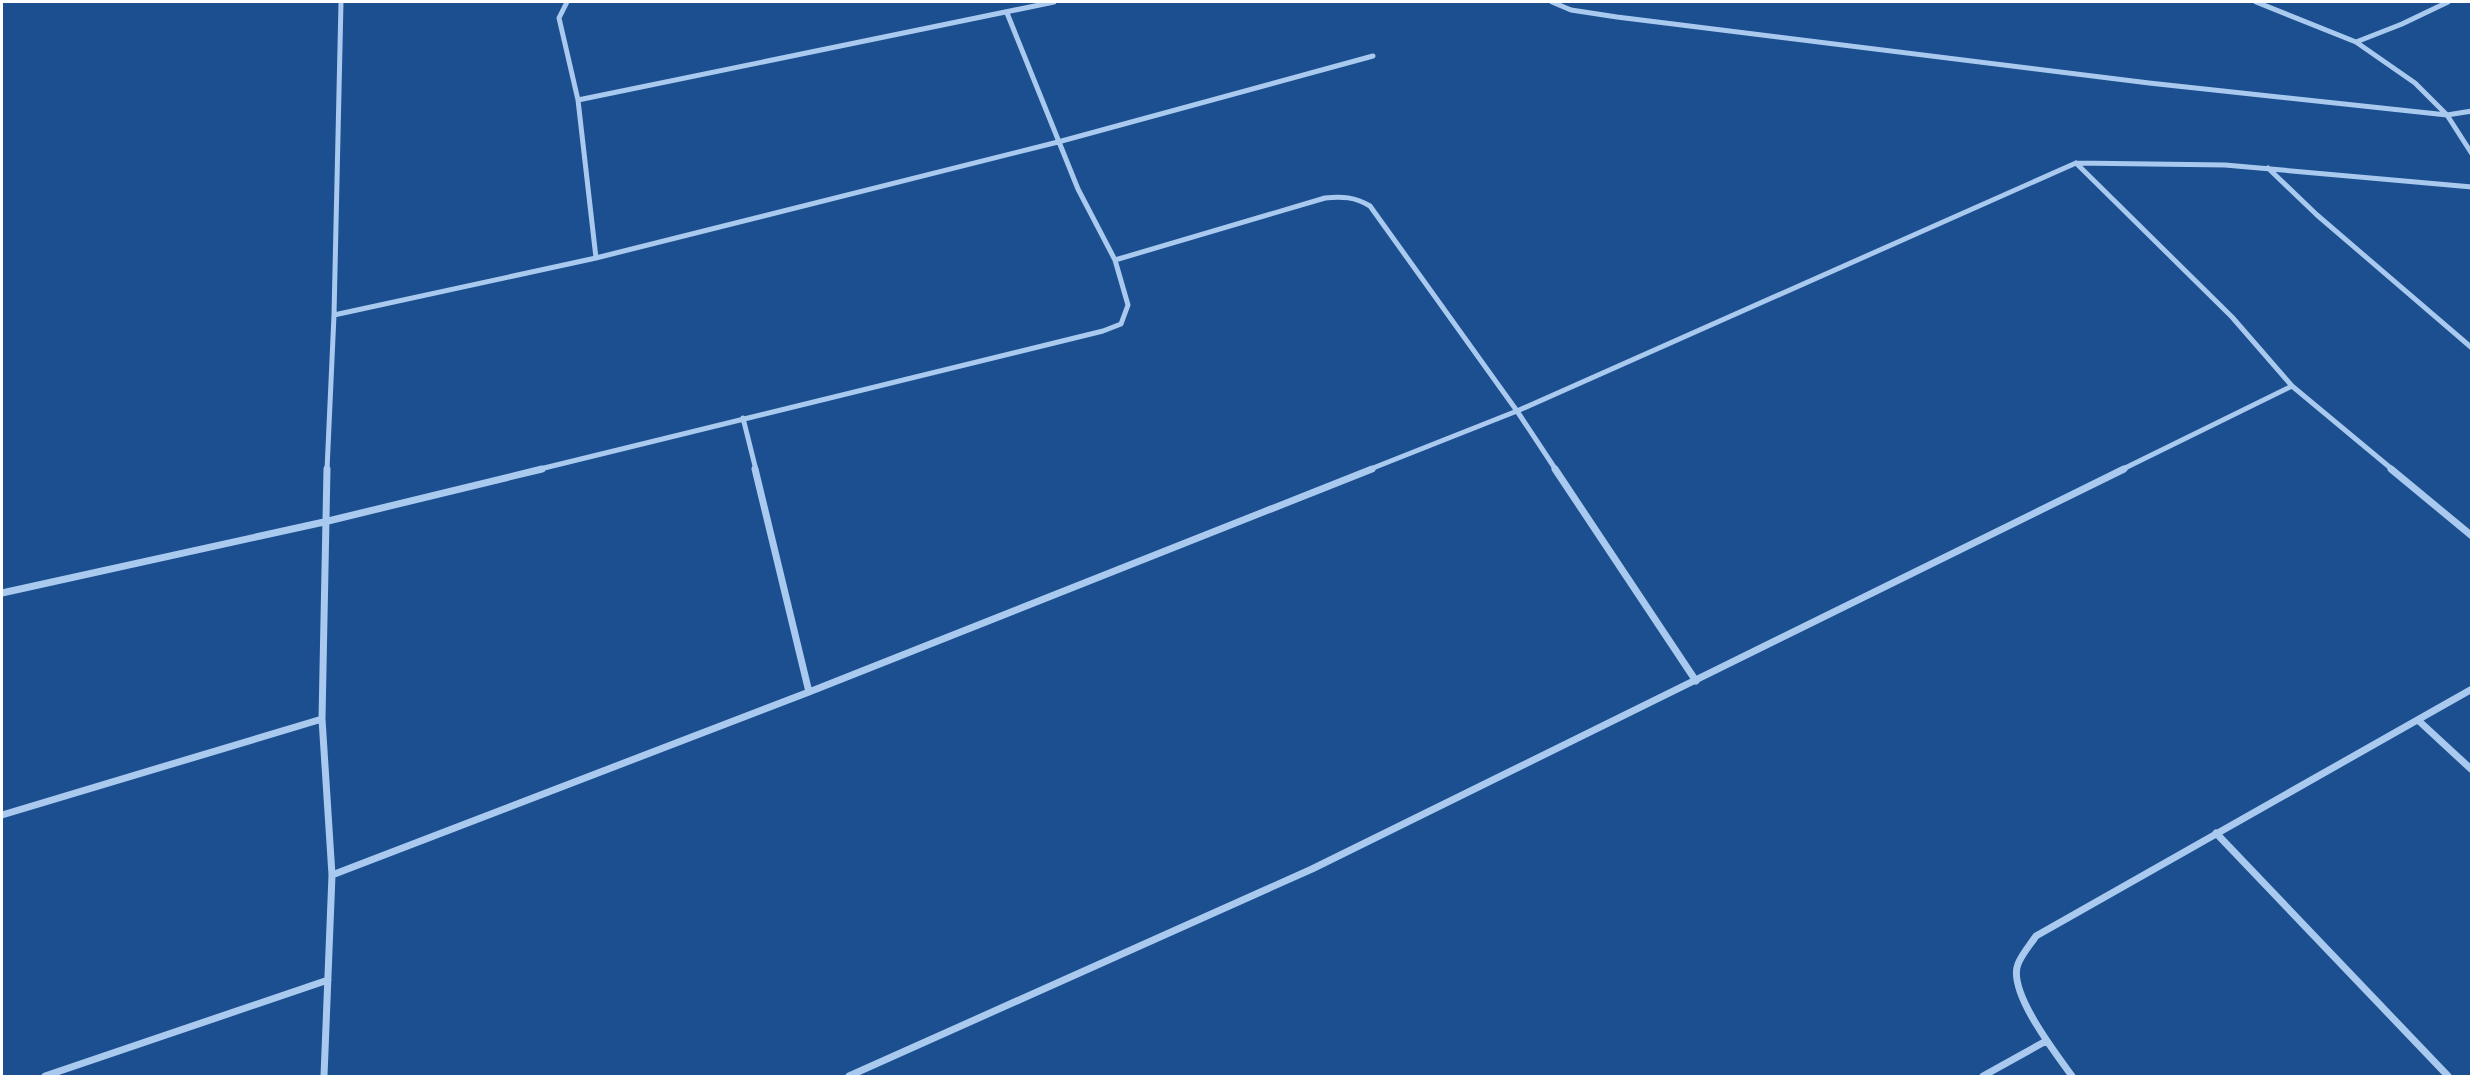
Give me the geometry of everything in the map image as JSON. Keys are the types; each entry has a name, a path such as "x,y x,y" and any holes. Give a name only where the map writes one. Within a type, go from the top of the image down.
{"street":[{"path":"324,1077 332,875 322,719 324,522 334,315 342,2"},
{"path":"567,2 560,18 578,100 596,258"},
{"path":"578,100 1054,2"},
{"path":"1551,2 1571,10 1629,19 2149,83 2447,115 2472,111"},
{"path":"2256,2 2356,42 2415,83 2447,115 2472,154"},
{"path":"2356,42 2403,24 2448,2"},
{"path":"2,593 324,522 743,417 1103,331 1121,324 1128,306 1115,260 1078,189 1008,13"},
{"path":"334,315 596,258 1058,141 1373,56"},
{"path":"332,875 809,692 1517,411 2076,163 2137,160 2267,167 2472,188"},
{"path":"2076,163 2232,317 2292,386 2472,536"},
{"path":"2267,167 2317,215 2472,348"},
{"path":"1115,260 1325,198 1345,195 1359,198 1370,206 1517,411 1696,681"},
{"path":"849,1077 1312,869 2292,386"},
{"path":"743,417 809,692"},
{"path":"2072,1077 2046,1041 2021,997 2017,966 2036,936 2472,689"},
{"path":"2,815 322,719"},
{"path":"2419,721 2472,770"},
{"path":"2216,833 2448,1077"},
{"path":"45,1077 328,980"},
{"path":"1983,1077 2046,1041"}]}
